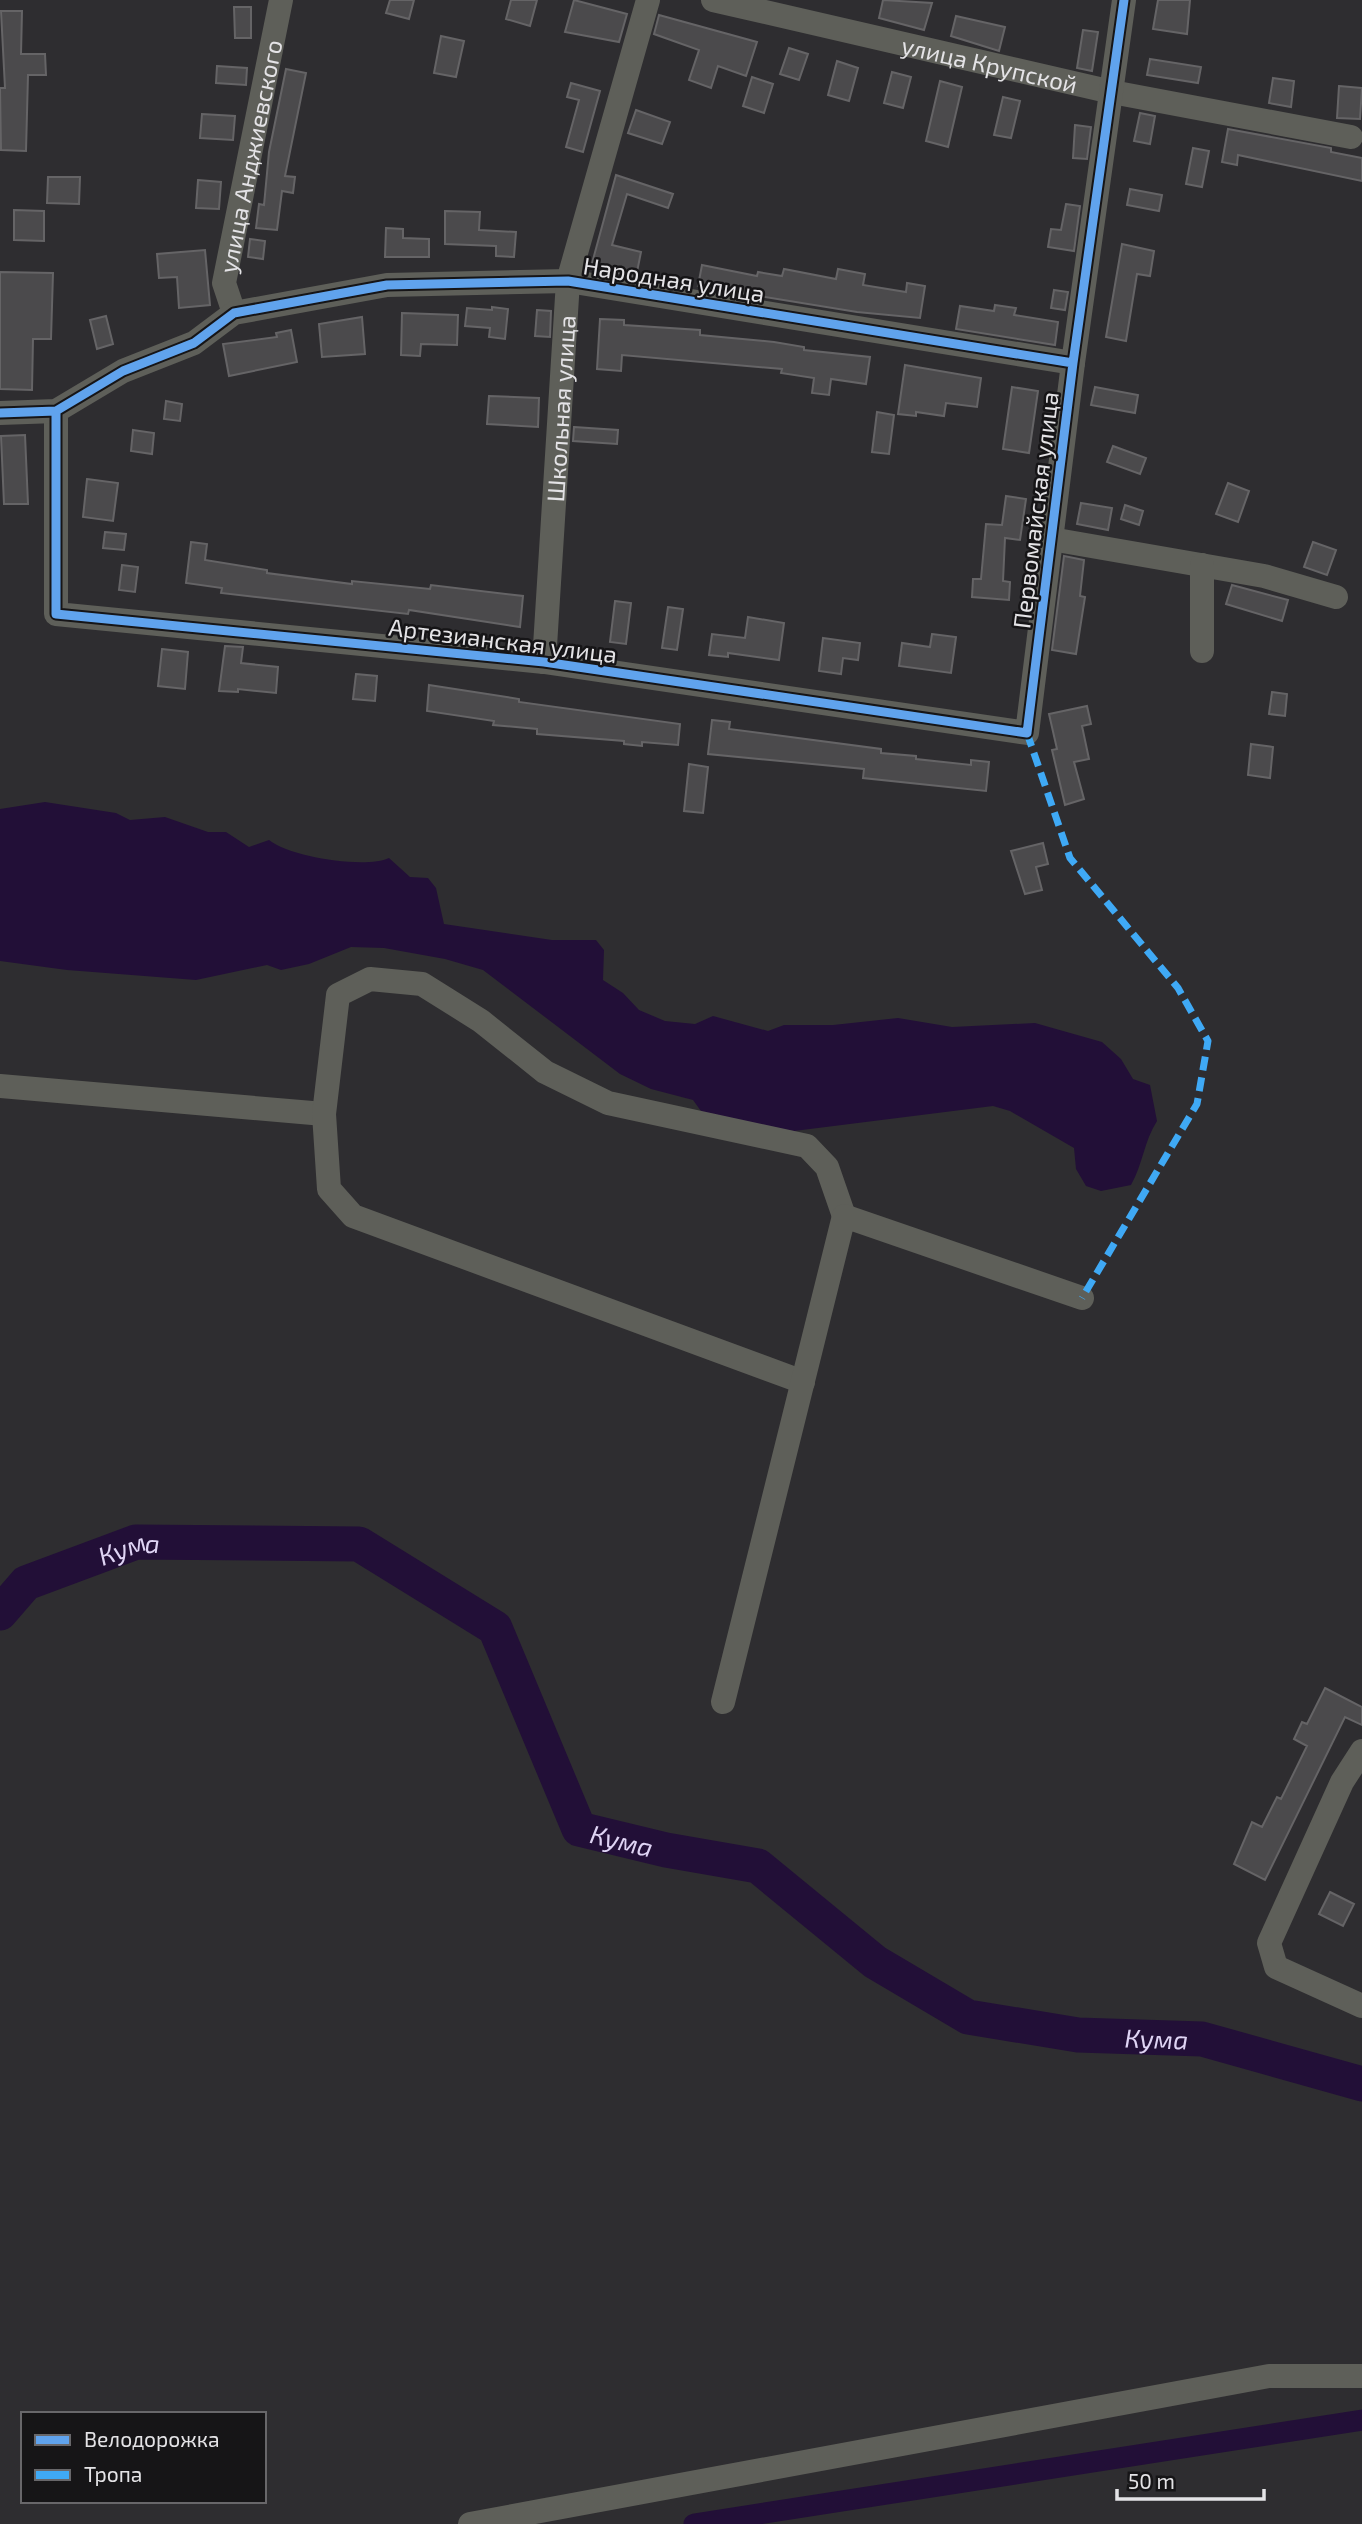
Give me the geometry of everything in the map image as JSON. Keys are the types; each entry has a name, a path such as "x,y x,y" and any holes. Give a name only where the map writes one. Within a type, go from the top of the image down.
{"street":[{"name":"улица Анджиевского","path":"234,313 224,283 281,0"},
{"name":"Школьная улица","path":"544,662 568,281 648,0"},
{"name":"улица Крупской","path":"713,0 1112,92 1351,137"},
{"name":"Первомайская улица","path":"1027,733 1073,363 1124,0"},
{"name":"Народная улица","path":"0,413 56,411 123,371 194,343 234,313 387,285 568,281 1073,363"},
{"name":"Артезианская улица","path":"56,411 55,614 544,662 1027,733"},
{"path":"1051,539 1264,576 1336,597"},
{"path":"1202,565 1202,651"},
{"path":"723,1702 803,1382 844,1216 827,1167 807,1146 608,1103 545,1072 481,1021 422,984 370,979 338,995 324,1114 329,1189 353,1216 803,1382"},
{"path":"0,1086 324,1114"},
{"path":"844,1216 1082,1298"},
{"path":"1362,1751 1342,1782 1269,1943 1276,1967 1362,2006"},
{"path":"470,2524 1269,2376 1362,2376"}],"shaded area":[{"path":"45,802 116,813 130,820 165,817 208,832 226,832 249,847 269,840 293,852 328,860 363,862 389,858 410,877 428,878 436,888 444,924 552,940 596,940 604,950 603,980 623,993 639,1010 665,1021 695,1024 713,1016 768,1031 784,1025 833,1025 898,1018 952,1027 1035,1023 1102,1042 1121,1059 1133,1079 1150,1085 1157,1121 1131,1185 1101,1191 1086,1186 1076,1169 1074,1148 1010,1111 993,1106 794,1131 706,1118 693,1100 651,1089 620,1074 483,970 445,959 384,948 351,947 309,964 281,970 267,965 196,980 67,970 0,961 0,809"}],"building":[{"path":"390,0 414,0 409,19 386,13"},
{"path":"511,0 537,0 530,26 506,19"},
{"path":"574,0 627,14 619,42 565,32"},
{"path":"883,0 932,3 924,30 879,18"},
{"path":"1158,0 1190,0 1187,34 1153,29"},
{"path":"234,7 251,7 251,38 235,38"},
{"path":"1,11 22,11 21,54 45,54 46,75 28,75 26,151 1,150 0,88 5,88"},
{"path":"659,15 757,42 746,76 718,66 711,88 689,80 699,50 654,34"},
{"path":"956,16 1005,27 999,51 951,36"},
{"path":"1083,30 1098,32 1092,71 1077,68"},
{"path":"441,36 464,41 456,77 434,73"},
{"path":"789,48 808,54 799,80 780,74"},
{"path":"1150,59 1201,67 1198,83 1147,75"},
{"path":"837,61 858,68 849,101 828,95"},
{"path":"217,66 247,68 246,85 216,83"},
{"path":"286,69 306,73 285,176 295,177 293,193 282,191 277,230 256,228 259,204 264,205 269,152"},
{"path":"892,72 911,77 903,108 884,103"},
{"path":"752,77 773,84 764,113 743,106"},
{"path":"1273,78 1294,81 1291,107 1269,103"},
{"path":"940,81 962,87 948,147 926,141"},
{"path":"571,83 600,91 583,152 566,147 579,100 567,97"},
{"path":"1339,86 1362,88 1360,119 1337,118"},
{"path":"1003,97 1020,101 1011,138 994,135"},
{"path":"636,110 670,122 662,144 628,133"},
{"path":"1140,113 1155,116 1150,144 1134,141"},
{"path":"202,114 235,116 233,140 200,138"},
{"path":"1075,125 1091,127 1087,159 1073,158"},
{"path":"1228,129 1331,148 1331,152 1362,158 1362,181 1238,155 1237,165 1222,162"},
{"path":"1193,148 1209,151 1202,187 1186,184"},
{"path":"616,175 673,194 668,208 627,194 612,245 641,252 636,277 591,267"},
{"path":"48,177 80,177 79,204 47,203"},
{"path":"198,180 221,182 219,209 196,208"},
{"path":"1130,189 1162,195 1159,211 1127,205"},
{"path":"1066,204 1080,206 1074,251 1048,247 1051,229 1061,230"},
{"path":"14,210 44,211 44,241 14,240"},
{"path":"445,211 480,212 479,230 516,232 514,257 496,256 496,246 445,244"},
{"path":"386,228 403,229 403,238 429,239 429,257 385,257"},
{"path":"250,239 265,241 263,259 248,257"},
{"path":"1122,244 1154,251 1150,276 1137,274 1126,341 1106,337"},
{"path":"205,250 210,305 179,308 177,277 159,278 157,254"},
{"path":"702,265 757,276 758,272 782,276 784,269 836,279 838,269 865,274 863,285 906,292 907,283 925,286 920,318 857,312 698,286"},
{"path":"0,272 53,273 51,339 33,339 32,390 0,389"},
{"path":"1054,290 1068,292 1065,310 1051,308"},
{"path":"995,305 1016,308 1014,315 1058,322 1055,345 956,329 960,306 994,311"},
{"path":"492,307 508,309 505,339 489,337 490,328 465,326 467,308 492,310"},
{"path":"537,310 551,311 550,337 535,336"},
{"path":"402,313 458,315 457,345 421,344 420,356 401,355"},
{"path":"106,316 113,344 97,349 90,320"},
{"path":"362,317 365,354 322,357 319,324"},
{"path":"600,319 624,320 624,325 700,330 700,335 774,342 804,347 804,350 870,357 866,384 831,379 829,395 812,393 814,378 781,373 782,369 622,355 621,371 597,369"},
{"path":"291,330 297,362 229,376 223,344 277,337 276,333"},
{"path":"905,365 981,378 977,407 946,403 944,416 916,412 916,416 898,414"},
{"path":"1012,387 1038,391 1029,453 1003,449"},
{"path":"1095,387 1138,395 1135,413 1091,405"},
{"path":"489,396 539,398 538,427 487,424"},
{"path":"166,401 182,404 180,421 164,419"},
{"path":"877,412 894,415 889,454 872,452"},
{"path":"574,427 618,430 617,444 573,441"},
{"path":"133,430 154,433 152,454 131,451"},
{"path":"25,435 28,504 4,504 1,436"},
{"path":"1113,446 1146,458 1140,474 1107,462"},
{"path":"87,479 118,483 113,521 83,517"},
{"path":"1228,483 1249,491 1238,522 1216,514"},
{"path":"1006,496 1026,499 1020,540 1005,538 1003,581 1010,582 1009,600 972,597 973,579 981,579 986,524 1002,525"},
{"path":"1081,503 1112,508 1108,530 1077,524"},
{"path":"1125,505 1143,511 1139,525 1121,519"},
{"path":"105,532 126,534 124,550 103,548"},
{"path":"191,542 207,544 205,560 267,570 267,573 352,584 352,581 430,589 431,585 523,596 520,627 409,610 408,614 221,593 222,588 186,583"},
{"path":"1313,542 1336,550 1327,575 1304,567"},
{"path":"1064,556 1084,560 1080,596 1085,597 1076,654 1052,650"},
{"path":"122,565 138,567 135,592 119,590"},
{"path":"1232,585 1288,600 1282,621 1226,604"},
{"path":"615,601 631,603 626,644 610,642"},
{"path":"668,607 683,609 677,650 662,648"},
{"path":"748,617 784,623 779,660 728,653 728,657 709,655 712,634 745,638"},
{"path":"932,634 956,637 951,673 899,666 902,643 930,647"},
{"path":"823,638 860,643 858,660 843,658 841,674 819,671"},
{"path":"225,646 243,647 241,663 278,667 276,693 238,689 238,692 219,691"},
{"path":"162,649 188,652 185,689 158,686"},
{"path":"356,674 377,676 375,701 353,699"},
{"path":"429,685 519,699 519,702 680,724 678,745 642,742 642,746 624,744 624,741 537,734 537,729 493,725 494,721 427,711"},
{"path":"1272,692 1287,694 1285,716 1269,714"},
{"path":"1087,706 1091,724 1082,726 1089,759 1074,762 1084,799 1065,805 1052,750 1057,749 1049,714"},
{"path":"712,720 730,722 729,729 881,749 881,753 916,756 916,759 971,765 971,760 989,762 986,791 863,778 864,769 708,754"},
{"path":"1251,744 1273,747 1270,778 1248,775"},
{"path":"689,764 708,767 703,813 684,811"},
{"path":"1043,843 1048,864 1036,867 1042,890 1025,894 1011,851"},
{"path":"1325,1688 1362,1707 1362,1725 1345,1717 1265,1880 1234,1864 1252,1822 1262,1827 1277,1797 1281,1799 1307,1746 1294,1739 1302,1722 1307,1724"},
{"path":"1330,1892 1354,1904 1343,1926 1319,1914"}],"waterway":[{"name":"Кума","path":"0,1613 26,1583 136,1542 359,1544 495,1628 579,1829 666,1850 758,1866 875,1962 968,2017 1078,2035 1202,2039 1362,2084"},
{"path":"694,2524 1362,2420"}],"marked path":[{"path":"1027,733 1070,858 1178,988 1208,1041 1197,1104 1082,1298"}],"cycle path":[{"path":"56,411 56,614 544,662 1027,733 1073,363 1124,0"},
{"path":"0,413 56,411 123,371 194,343 234,313 387,285 568,281 1073,363"}]}
